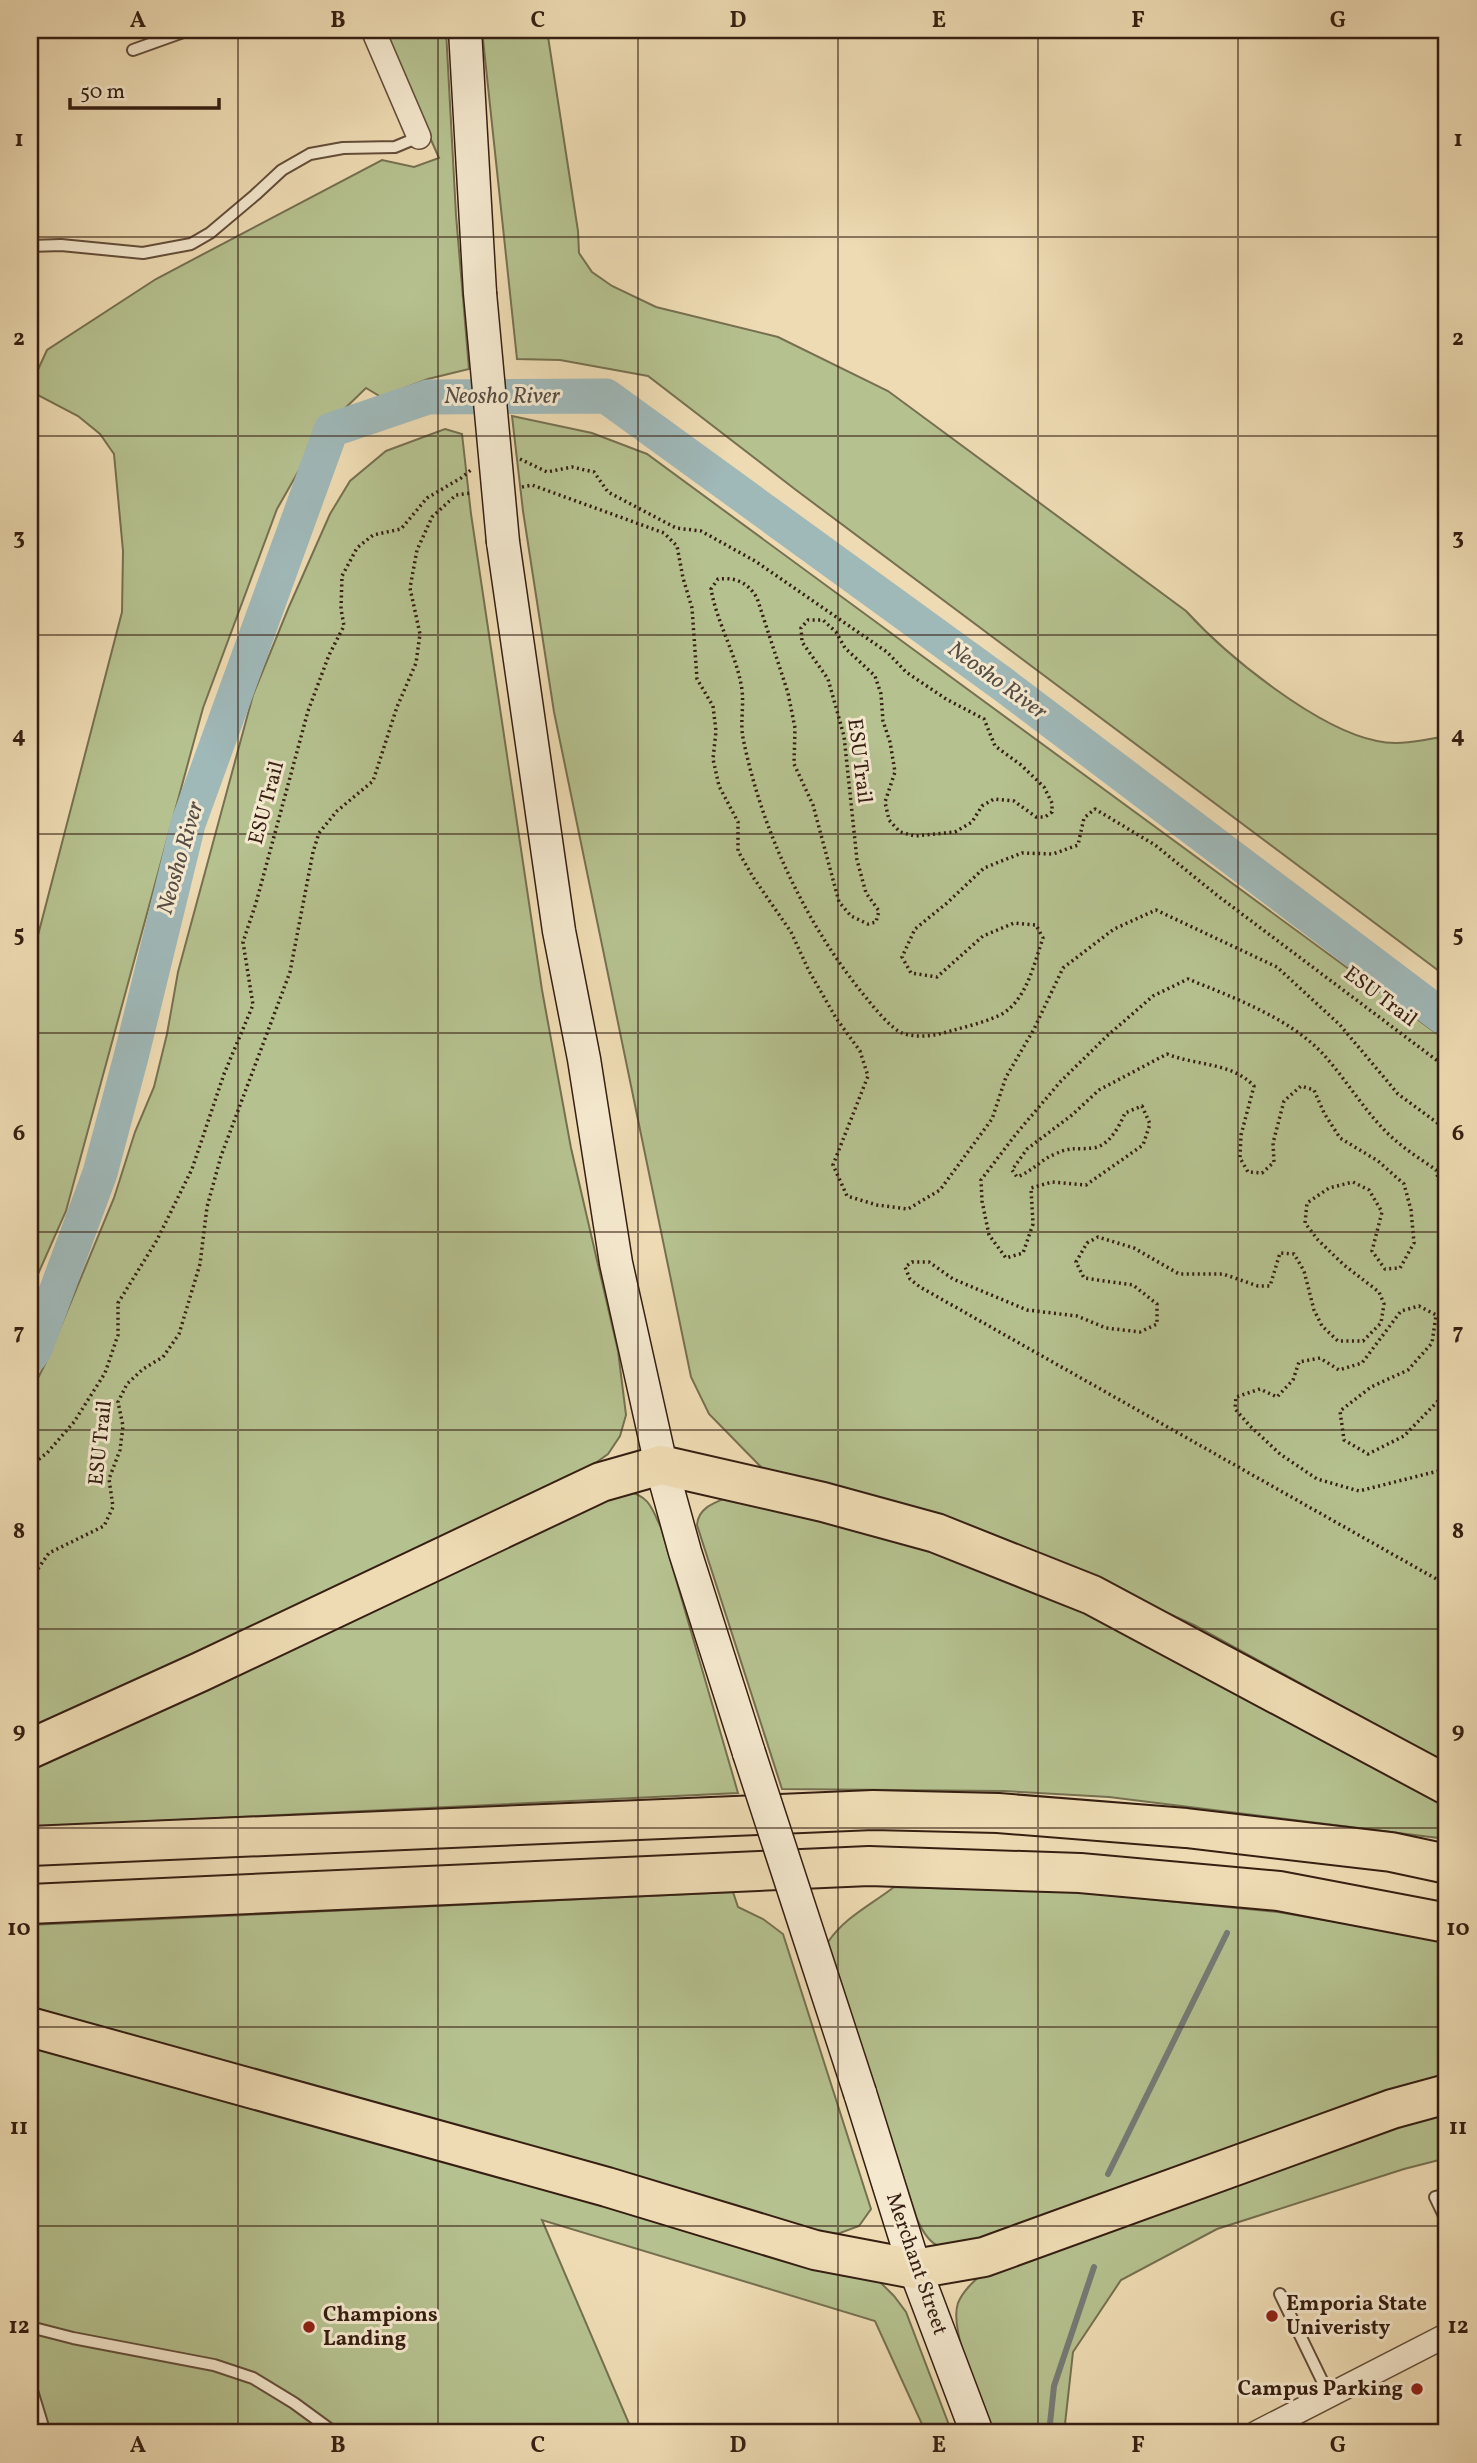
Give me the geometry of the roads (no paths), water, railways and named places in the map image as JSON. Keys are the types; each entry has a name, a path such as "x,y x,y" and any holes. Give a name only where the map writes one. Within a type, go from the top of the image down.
{"highway":[{"path":"30,1749 213,1666 601,1482 661,1465 823,1502 936,1533 1092,1595 1447,1785"},
{"path":"30,1846 873,1810 998,1813 1186,1828 1391,1852 1447,1864"},
{"path":"30,1905 869,1866 1080,1873 1279,1891 1447,1923"},
{"path":"30,2027 607,2186 816,2249 915,2269 984,2258 1392,2109 1447,2094"}],"main road":[{"name":"Merchant Street","path":"465,30 480,293 503,542 559,931 584,1059 616,1263 661,1465 685,1552 915,2269 977,2433"}],"street":[{"path":"373,30 419,137"},
{"path":"1256,2433 1293,2425 1330,2397 1447,2335"}],"lane":[{"path":"133,50 189,30"},
{"path":"30,246 61,245 143,253 191,244 256,195 282,170 310,154 343,148 395,147 419,137"},
{"path":"1447,2194 1435,2197 1447,2222"},
{"path":"1280,2294 1330,2397"},
{"path":"30,2326 73,2338 214,2365 253,2378 335,2433"},
{"path":"30,2384 45,2433"}],"waterway":[{"name":"Neosho River","path":"30,1356 35,1349 100,1173 188,824 331,430 428,397 606,396 1004,685 1447,1020"},
{"path":"1108,2174 1227,1933"},
{"path":"1049,2433 1054,2386 1094,2267"}],"place":[{"name":"Emporia State Univeristy","path":"1272,2316"},
{"name":"Champions Landing","path":"309,2327"},
{"name":"Campus Parking","path":"1417,2389"}]}
